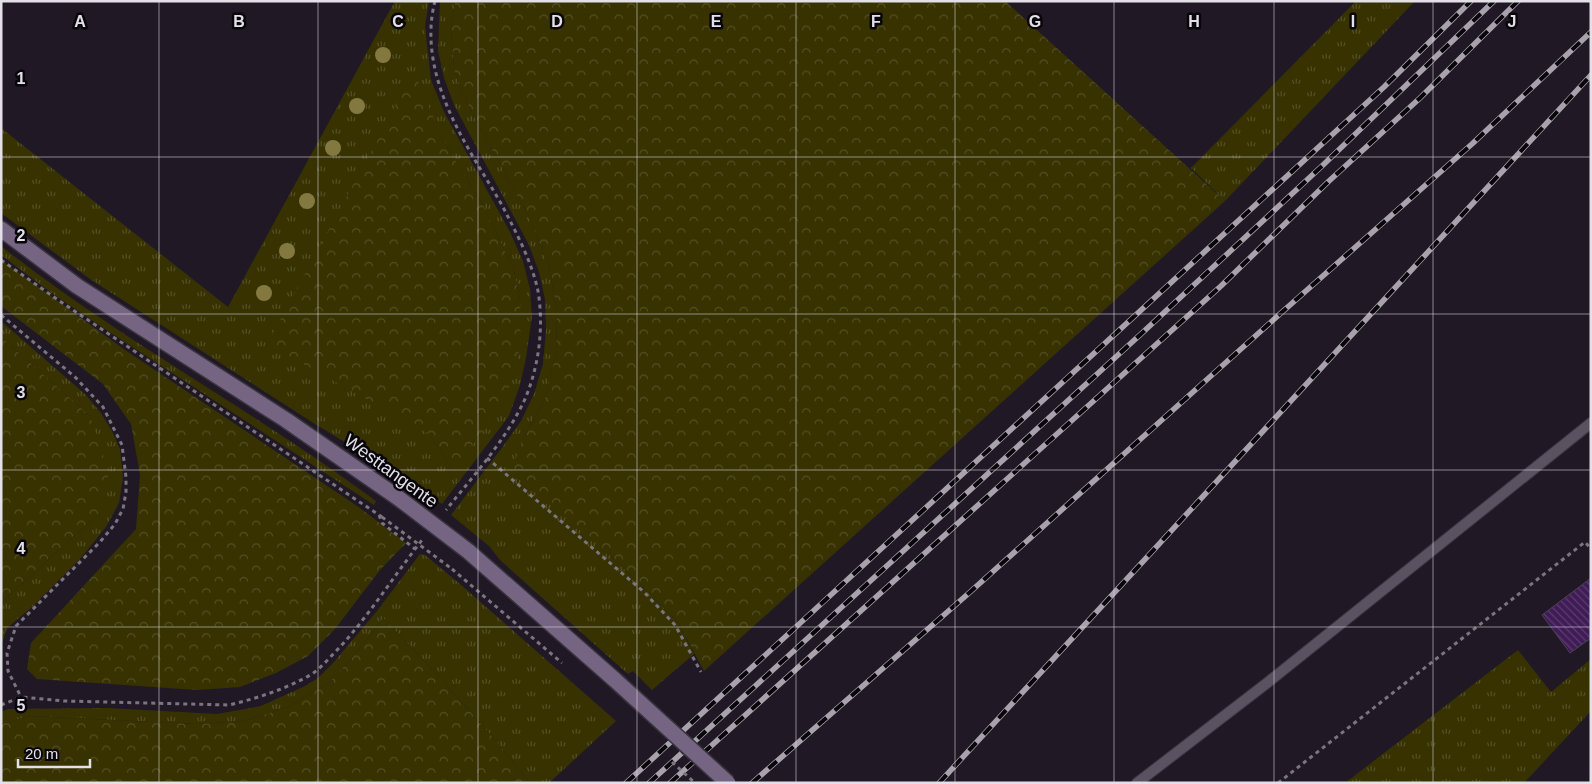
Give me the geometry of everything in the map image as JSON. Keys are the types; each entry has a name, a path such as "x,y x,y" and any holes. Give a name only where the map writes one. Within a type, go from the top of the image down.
{"main road":[{"name":"Westtangente","path":"1,229 77,286 286,420 397,497 468,550 616,680 728,783"}],"lane":[{"path":"1137,783 1274,677 1591,423"}],"path":[{"path":"1,260 381,516 452,570 563,664"},
{"path":"1,315 74,377 103,407 122,445 126,477 123,509 114,524 100,542 16,626 7,652 8,671 21,697"},
{"path":"487,458 644,592 675,625 701,672"},
{"path":"381,516 382,523 415,549"},
{"path":"1278,783 1591,538"},
{"path":"1586,542 1591,549"}],"green space":[{"path":"395,1 429,1 425,26 431,80 444,112 510,232 523,261 530,289 532,316 526,358 520,385 509,416 442,504 424,490 315,424 90,279 1,213 1,128 228,307","holes":["444,142 482,203 514,270 520,300 520,345 451,473 446,458 429,434"]},
{"path":"440,1 455,1 451,28 454,70 471,111 530,219 549,267 557,311 556,354 545,399 523,438 607,552 677,621 694,654 652,690 633,671 628,674 500,560 489,546 451,515 521,421 534,394 543,364 546,329 545,299 539,272 529,245 454,105 444,78 438,51"},
{"path":"455,1 1005,1 1225,201 704,671 677,621 607,552 512,469 523,438 545,399 556,354 557,311 549,267 530,219 471,111 454,70 451,28"},
{"path":"1356,1 1415,1 1225,201 1191,168"},
{"path":"414,72 444,142 482,203 514,270 520,300 520,345 511,384 495,415 451,474 446,458 429,434 267,344"},
{"path":"1,246 93,313 330,468 376,501 374,505 53,294 1,255"},
{"path":"1,260 125,350 360,508 406,543 380,570 335,629 308,656 276,673 240,687 197,690 37,679 27,669 31,643 136,529 140,475 131,424 103,384 1,306"},
{"path":"1,321 86,395 101,413 120,449 123,477 119,503 106,527 80,559 32,607 7,628 1,647 1,603 99,514 90,416 1,337"},
{"path":"1,337 90,416 109,472 99,514 1,603"},
{"path":"420,554 425,555 460,584 616,721 549,783 530,783 459,699 383,618 358,651 329,683 290,706 245,721 196,724 30,716 1,724 1,712 8,709 107,708 217,714 261,706 318,678 377,611"},
{"path":"383,618 459,699 530,783 1,783 1,724 30,716 196,724 245,721 290,706 329,683 358,651"},
{"path":"1518,650 1551,692 1591,659 1591,711 1524,783 1345,783"}],"building":[{"path":"1591,578 1591,638 1570,653 1542,615"}],"railway":[{"path":"626,783 1384,87 1471,1"},
{"path":"649,783 1141,334 1322,166 1494,1"},
{"path":"670,783 1221,286 1329,181 1420,98 1518,1"},
{"path":"752,783 969,593 1472,144 1591,32"},
{"path":"939,783 1591,75"}]}
